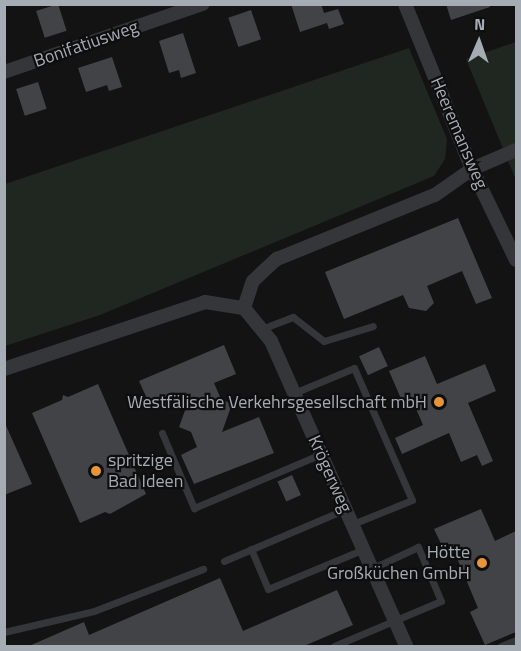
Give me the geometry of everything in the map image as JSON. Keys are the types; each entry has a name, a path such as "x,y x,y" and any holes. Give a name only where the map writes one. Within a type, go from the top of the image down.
{"street":[{"name":"Bonifatiusweg","path":"4,72 202,4"},
{"name":"Heeremansweg","path":"405,4 472,169 516,260"},
{"path":"4,369 205,302 244,308 254,281 277,259 435,195 472,169 516,150"},
{"name":"Krögerweg","path":"244,308 264,328 406,646"}],"lane":[{"path":"264,328 293,317 324,341 373,326"},
{"path":"294,393 354,368 359,379 412,500 353,524"},
{"path":"162,433 194,508 321,454"},
{"path":"224,561 346,509"},
{"path":"334,646 441,601 418,547 373,568"},
{"path":"251,549 268,589 364,549"},
{"path":"4,632 94,611 203,569"},
{"path":"501,646 516,640"}],"shaded area":[{"path":"516,42 516,180 466,59"},
{"path":"409,48 447,139 445,159 434,176 100,315 5,346 5,184"}],"building":[{"path":"58,4 67,31 45,38 36,11"},
{"path":"291,4 321,4 324,13 338,9 344,24 329,29 327,23 300,32"},
{"path":"446,4 490,4 490,7 451,20"},
{"path":"251,10 261,39 238,47 228,18"},
{"path":"183,33 196,73 181,78 179,70 169,73 159,41"},
{"path":"112,57 122,87 109,91 107,85 86,92 78,68"},
{"path":"38,82 47,109 25,116 16,89"},
{"path":"458,218 492,298 476,304 462,271 427,286 434,303 426,311 409,308 403,295 344,319 325,272"},
{"path":"224,345 236,374 214,383 221,399 232,404 222,432 259,417 274,453 194,484 181,455 197,447 191,432 179,427 191,394 152,410 139,381"},
{"path":"379,347 388,366 368,375 359,356"},
{"path":"425,356 437,384 485,364 496,391 468,403 493,461 482,466 477,455 461,462 449,433 402,454 395,438 423,425 411,397 402,401 389,371"},
{"name":"spritzige Bad Ideen","path":"98,384 146,494 110,514 105,512 80,523 32,413 62,400 63,395 68,397"},
{"path":"4,421 32,484 4,495"},
{"path":"292,475 301,495 286,502 277,482"},
{"path":"481,509 495,541 516,531 516,632 485,645 470,612 478,608 451,544 443,548 434,529"},
{"path":"220,578 243,631 337,590 353,625 304,646 29,646 84,622 89,635"}],"place":[{"name":"Westfälische Verkehrsgesellschaft mbH","path":"439,402"},
{"name":"spritzige Bad Ideen","path":"96,471"},
{"name":"Hötte Großküchen GmbH","path":"482,563"}]}
